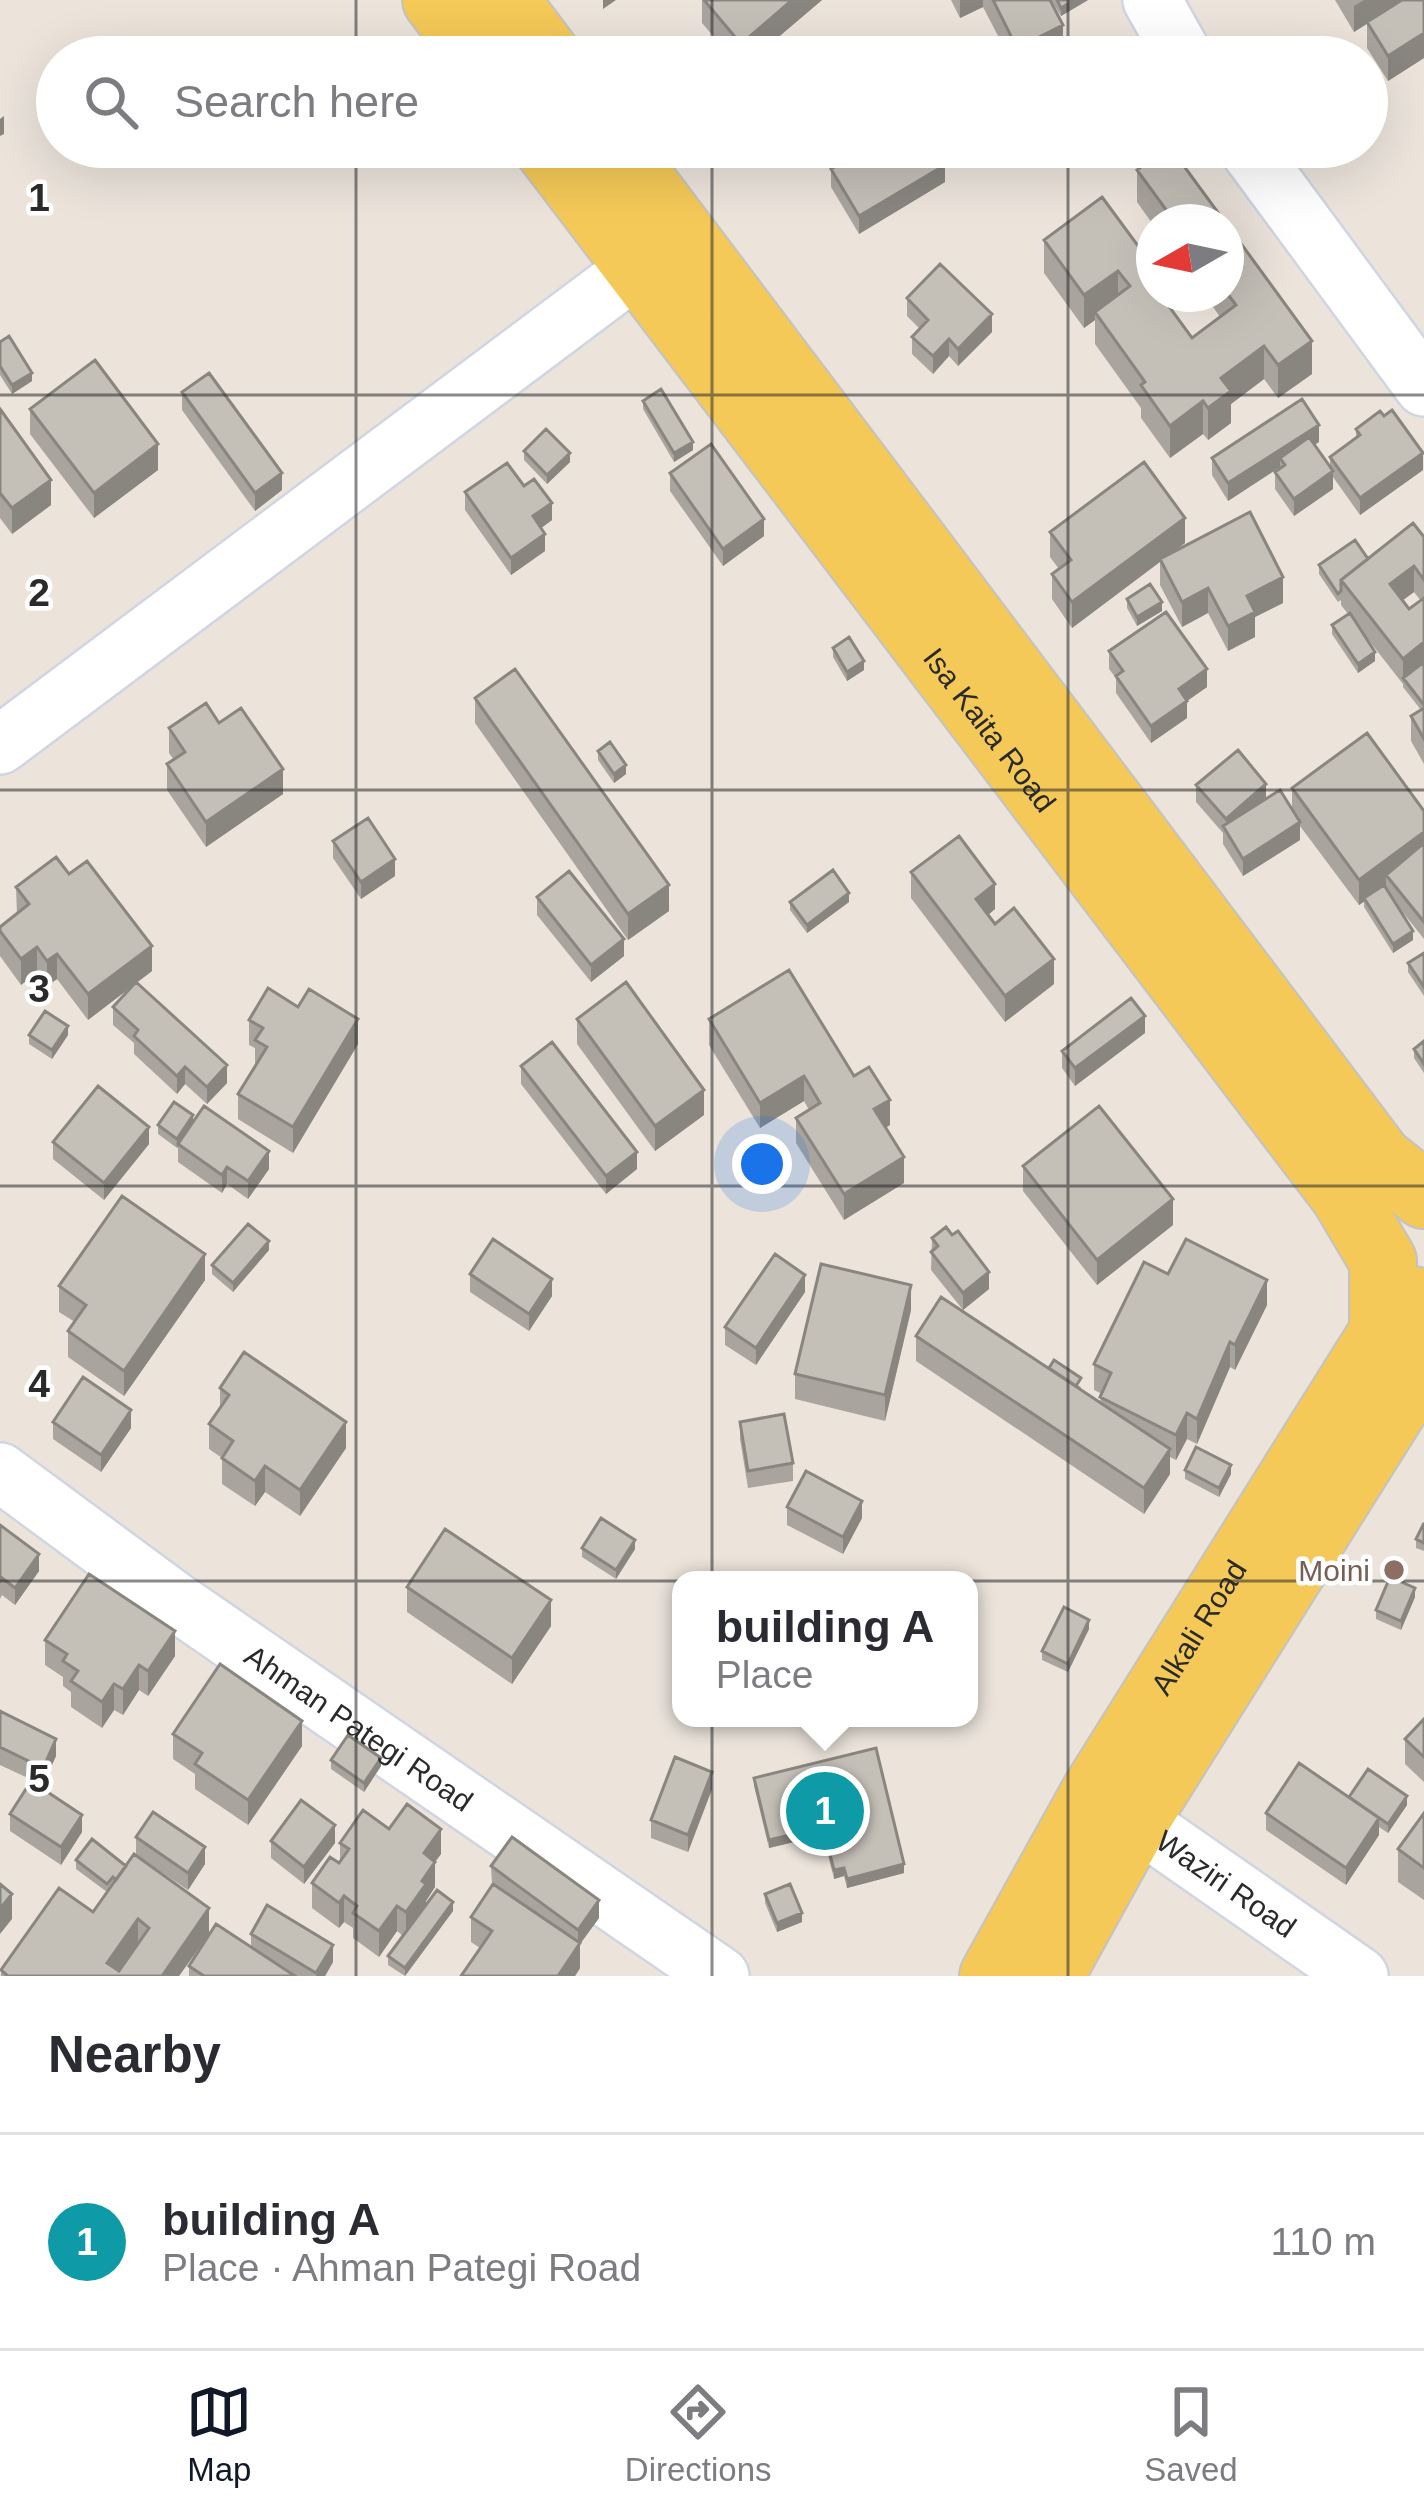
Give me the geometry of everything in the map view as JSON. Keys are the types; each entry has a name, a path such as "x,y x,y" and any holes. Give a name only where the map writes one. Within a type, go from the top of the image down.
{"main road":[{"path":"436,0 463,36"},
{"path":"505,0 532,36"},
{"name":"Isa Kaita Road","path":"563,168 638,267 960,645 1380,1160 1424,1195"},
{"name":"Isa Kaita Road","path":"631,168 1344,1195 1383,1261 1410,1327"},
{"name":"Alkali Road","path":"993,1976 1116,1805 1410,1327"},
{"name":"Alkali Road","path":"1049,1976 1116,1805"}],"street":[{"path":"1152,0 1172,36"},
{"path":"1262,168 1424,387"},
{"path":"0,745 638,267"},
{"name":"Ahman Pategi Road","path":"0,1472 172,1599 720,1976"},
{"name":"Waziri Road","path":"1116,1805 1358,1976"}],"building":[{"path":"704,0 792,0 750,36 734,36"},
{"path":"993,0 1050,0 1063,25 1041,36 1011,36"},
{"path":"1402,0 1424,0 1424,33 1388,56 1388,36 1376,36 1367,22"},
{"path":"833,168 940,168 859,216"},
{"path":"1140,168 1185,168 1212,204 1162,204"},
{"path":"1102,197 1136,243 1136,312 1173,312 1192,338 1227,312 1244,312 1244,248 1312,341 1278,365 1264,346 1221,378 1231,391 1208,408 1203,401 1170,426 1095,312 1130,286 1118,271 1084,295 1044,240"},
{"path":"940,264 992,314 958,349 949,339 933,356 912,337 928,320 907,298"},
{"path":"9,336 32,373 12,385 0,366 0,342"},
{"path":"95,360 158,444 94,493 30,409"},
{"path":"209,373 282,473 255,493 182,392"},
{"path":"661,389 693,442 674,453 643,401"},
{"path":"1302,399 1319,425 1228,483 1212,458"},
{"path":"0,409 51,480 12,508 0,493"},
{"path":"1392,410 1423,453 1360,498 1330,457 1360,435 1356,429 1380,411 1384,416"},
{"path":"546,429 570,453 547,475 524,451"},
{"path":"1309,437 1333,471 1294,499 1275,472 1285,465 1280,458"},
{"path":"711,444 764,519 723,549 670,473"},
{"path":"1144,462 1185,518 1072,602 1052,574 1071,560 1050,532"},
{"path":"507,463 524,486 534,479 552,503 533,516 545,534 511,558 465,492"},
{"path":"1250,512 1283,577 1247,596 1255,612 1228,626 1208,588 1182,602 1160,559"},
{"path":"1413,523 1424,537 1424,580 1414,566 1390,584 1409,609 1424,598 1424,642 1403,659 1341,580"},
{"path":"1355,540 1368,559 1341,580 1338,594 1319,565"},
{"path":"1150,584 1162,602 1137,617 1127,599"},
{"path":"1166,612 1207,669 1179,689 1187,701 1151,726 1116,676 1123,671 1109,651"},
{"path":"1350,613 1375,652 1358,664 1332,625"},
{"path":"849,637 864,661 847,672 833,648"},
{"path":"1424,662 1424,705 1403,678"},
{"path":"515,669 669,885 628,914 475,698"},
{"path":"206,703 219,723 241,708 283,769 206,822 167,764 185,752 169,728"},
{"path":"1424,708 1424,739 1411,716"},
{"path":"1367,733 1424,811 1424,832 1359,880 1292,788"},
{"path":"610,742 626,765 614,774 598,751"},
{"path":"1238,750 1266,784 1226,819 1196,785"},
{"path":"1280,790 1300,822 1243,859 1223,826"},
{"path":"368,818 395,859 361,882 333,841"},
{"path":"959,836 995,884 976,899 995,924 1014,908 1054,959 1005,996 911,872"},
{"path":"1424,843 1424,922 1386,875"},
{"path":"56,857 69,874 87,861 152,946 88,994 57,954 47,961 37,947 21,959 0,931 29,904 16,887"},
{"path":"833,870 849,893 807,925 790,902"},
{"path":"569,871 624,939 591,965 537,897"},
{"path":"1384,885 1413,931 1393,944 1364,898"},
{"path":"1424,953 1424,987 1408,963"},
{"path":"789,970 854,1076 869,1067 890,1100 874,1109 904,1157 844,1194 796,1118 820,1103 804,1076 760,1103 709,1019"},
{"path":"136,982 227,1065 207,1087 185,1067 177,1076 134,1036 138,1030 113,1007"},
{"path":"626,982 704,1090 655,1126 577,1019"},
{"path":"268,988 298,1007 309,989 358,1019 293,1127 238,1094 267,1047 255,1040 263,1028 249,1020"},
{"path":"1131,998 1145,1016 1075,1068 1062,1051"},
{"path":"45,1011 68,1026 52,1050 29,1035"},
{"path":"1424,1041 1424,1064 1414,1049"},
{"path":"552,1042 637,1152 606,1176 521,1066"},
{"path":"98,1086 149,1127 104,1183 53,1142"},
{"path":"174,1102 193,1115 177,1139 158,1125"},
{"path":"204,1106 269,1151 248,1181 227,1167 222,1175 178,1144"},
{"path":"1099,1106 1173,1199 1097,1260 1023,1166"},
{"path":"122,1196 205,1254 124,1371 68,1331 86,1305 59,1286"},
{"path":"248,1224 269,1241 233,1283 212,1265"},
{"path":"946,1227 952,1235 958,1231 989,1272 963,1293 931,1252 938,1246 932,1238"},
{"path":"493,1239 552,1279 529,1314 470,1274"},
{"path":"1186,1239 1267,1280 1235,1345 1230,1342 1197,1419 1187,1413 1176,1435 1100,1397 1111,1373 1094,1364 1144,1262 1168,1274"},
{"path":"775,1254 805,1275 756,1348 725,1327"},
{"path":"821,1264 911,1285 885,1395 795,1374"},
{"path":"941,1297 1170,1449 1144,1488 916,1336"},
{"path":"244,1352 346,1422 300,1490 265,1466 255,1481 222,1458 233,1441 209,1424 229,1395 220,1388"},
{"path":"1054,1360 1081,1378 1076,1386 1049,1368"},
{"path":"83,1377 131,1410 101,1455 53,1422"},
{"path":"784,1414 793,1463 748,1471 740,1422"},
{"path":"1196,1447 1231,1465 1219,1488 1185,1470"},
{"path":"806,1471 862,1501 843,1537 787,1507"},
{"path":"601,1518 635,1540 616,1570 582,1548"},
{"path":"0,1525 39,1554 15,1588 0,1581"},
{"path":"445,1529 551,1600 512,1658 407,1587"},
{"path":"89,1574 175,1631 148,1671 139,1665 123,1689 114,1684 102,1702 71,1681 78,1671 63,1661 67,1654 45,1640"},
{"path":"1390,1577 1415,1588 1401,1621 1376,1610"},
{"path":"1064,1607 1089,1620 1068,1664 1042,1651"},
{"path":"220,1664 302,1721 248,1800 195,1764 202,1753 173,1734"},
{"path":"0,1711 56,1739 43,1768 0,1747"},
{"path":"1424,1719 1424,1757 1405,1739"},
{"path":"348,1735 381,1758 364,1783 331,1760"},
{"path":"876,1748 904,1864 847,1879 844,1868 834,1870 823,1827 769,1840 754,1778"},
{"path":"675,1757 712,1772 688,1835 651,1820"},
{"path":"1299,1763 1379,1818 1346,1868 1266,1813"},
{"path":"1368,1769 1407,1796 1388,1824 1349,1797"},
{"path":"31,1781 82,1815 61,1847 10,1814"},
{"path":"301,1800 335,1825 304,1867 271,1841"},
{"path":"407,1804 441,1829 424,1853 435,1862 406,1912 397,1906 379,1931 353,1913 357,1906 344,1896 339,1903 312,1883 330,1857 339,1863 349,1849 340,1843 363,1810 389,1829"},
{"path":"153,1812 205,1847 188,1873 136,1837"},
{"path":"1424,1813 1424,1868 1398,1849"},
{"path":"512,1837 599,1900 578,1930 491,1866"},
{"path":"92,1839 126,1866 116,1880 113,1877 107,1884 76,1860"},
{"path":"134,1854 209,1908 162,1976 8,1976 1,1970 59,1888 93,1912","holes":["138,1919 149,1928 119,1971 107,1963"]},
{"path":"0,1884 12,1894 0,1909"},
{"path":"493,1884 580,1943 558,1976 461,1976 492,1931 471,1917"},
{"path":"790,1884 802,1913 777,1923 765,1894"},
{"path":"437,1890 453,1902 405,1968 388,1956"},
{"path":"267,1905 333,1945 316,1973 251,1934"},
{"path":"216,1924 295,1976 204,1976 189,1966"}],"place":[{"name":"Moini","path":"1394,1570"},
{"name":"building A","path":"825,1811"}]}
